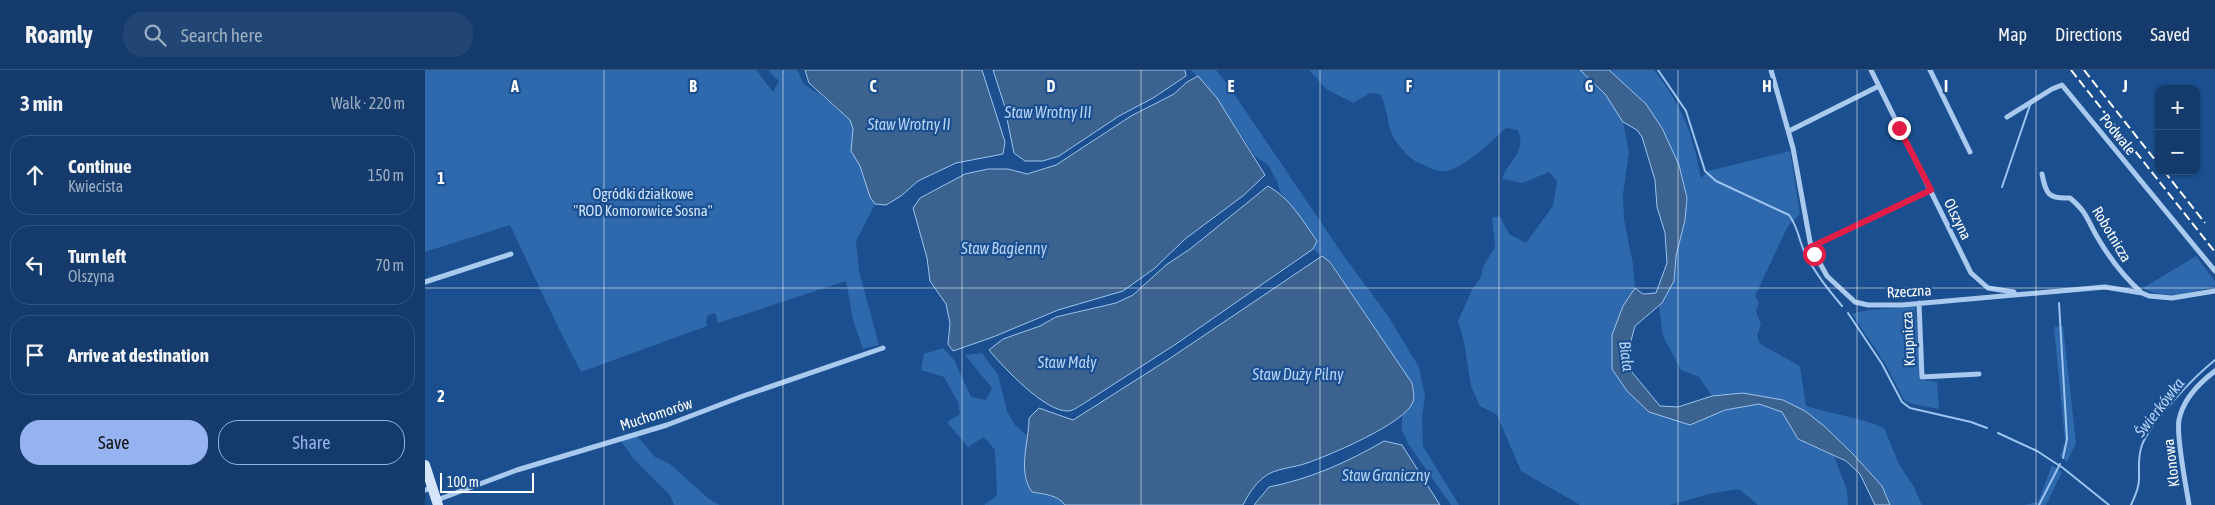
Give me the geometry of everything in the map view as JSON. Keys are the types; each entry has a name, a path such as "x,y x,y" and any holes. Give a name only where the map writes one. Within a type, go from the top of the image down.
{"street":[{"name":"Rzeczna","path":"1771,70 1789,131 1811,247 1819,265 1827,276 1855,302 1868,306 1919,303 2105,287 2142,293 2149,296 2172,298 2215,291"},
{"name":"Olszyna","path":"1871,70 1971,273 1989,288 2022,293"},
{"path":"1930,70 1970,152"},
{"name":"Podwale","path":"2007,117 2052,89 2062,85 2215,271"},
{"path":"1789,131 1879,86"},
{"name":"Robotnicza","path":"2042,174 2046,191 2050,196 2058,199 2070,198 2084,210 2097,238 2113,262 2123,276 2142,293"},
{"path":"1811,247 1931,190"},
{"path":"425,282 511,254"},
{"name":"Krupnicza","path":"1919,303 1922,377 1979,374"},
{"name":"Muchomorów","path":"437,502 517,470 667,425 743,396 883,348"},
{"name":"Klonowa","path":"2189,505 2179,421 2184,406 2191,394 2215,371"},
{"path":"425,465 429,489 437,502"}],"green space":[{"name":"Ogródki działkowe \"ROD Komorowice Sosna\"","path":"425,70 756,70 773,92 779,81 768,70 797,70 804,84 850,120 853,129 851,151 860,166 870,197 875,204 856,241 859,271 879,345 863,349 853,320 846,281 718,323 715,313 708,315 707,326 581,372 510,225 425,252"},
{"path":"1191,70 1216,70 1341,252 1388,316 1419,367 1425,396 1422,417 1423,446 1459,505 1451,505 1409,445 1402,431 1402,416 1413,404 1405,373 1331,262 1313,249 1317,240 1280,192 1277,181 1268,165 1255,156 1217,98"},
{"path":"1309,70 1580,70 1605,94 1623,122 1629,152 1623,194 1624,219 1633,264 1635,288 1623,306 1627,391 1690,425 1725,410 1759,404 1782,412 1798,439 1834,456 1847,490 1848,505 1758,505 1739,489 1713,493 1670,505 1580,505 1521,471 1497,415 1480,406 1471,386 1464,342 1458,321 1472,290 1481,277 1483,267 1495,247 1492,218 1500,216 1509,234 1526,243 1553,206 1557,181 1549,172 1522,183 1502,179 1516,156 1520,144 1518,130 1506,128 1484,148 1456,168 1439,171 1421,164 1408,156 1394,138 1380,94 1370,93 1353,103 1326,89"},
{"path":"1609,70 1654,70 1672,96 1685,121 1694,147 1701,178 1708,171 1790,151 1800,214 1788,226 1755,296 1759,303 1756,311 1761,325 1757,335 1760,344 1800,366 1806,406 1865,421 1884,428 1899,464 1914,487 1922,505 1890,505 1882,486 1852,453 1805,411 1743,393 1712,396 1699,377 1681,370 1663,336 1659,307 1674,281 1676,256 1685,220 1687,198 1679,165 1662,128 1646,104"},
{"path":"2196,256 2215,281 2215,286 2188,293 2169,295 2151,292 2143,288"},
{"path":"1915,306 1921,380 1937,382 1939,409 1912,404 1904,400 1886,365 1852,314 1868,310"},
{"path":"2063,326 2076,443 2067,462 2060,456 2065,442 2054,327"},
{"path":"943,348 954,360 971,397 986,400 992,388 965,355 982,353 998,375 1007,411 1015,425 1029,437 1024,461 1032,492 1055,497 1065,505 984,505 997,495 995,450 984,437 968,447 947,422 960,414 958,402 944,377 921,370 924,354"},
{"path":"637,436 655,457 670,464 709,499 720,505 674,505 670,495 633,458 621,441"},
{"path":"2052,465 2062,472 2046,505 2024,505 2038,502"}],"water":[{"name":"Staw Wrotny II","path":"805,70 982,70 1005,142 1003,154 956,163 918,181 901,196 886,205 875,204 870,197 860,166 851,151 853,129 850,120 809,83"},
{"name":"Staw Wrotny III","path":"993,70 1185,70 1186,76 1153,98 1119,116 1059,156 1043,161 1025,161 1014,153 1004,104"},
{"name":"Biała","path":"1580,70 1609,70 1646,104 1662,128 1679,165 1687,198 1685,220 1676,256 1674,281 1662,303 1635,326 1629,348 1631,371 1660,406 1678,407 1712,396 1743,393 1783,400 1805,411 1852,453 1882,486 1890,505 1875,505 1860,474 1846,461 1798,439 1782,412 1759,404 1725,410 1690,425 1649,412 1627,391 1612,369 1612,335 1623,306 1635,288 1643,294 1656,293 1667,263 1665,233 1657,207 1655,180 1642,137 1637,130 1623,122 1605,94"},
{"name":"Staw Bagienny","path":"1198,76 1217,98 1265,175 1244,195 1185,239 1155,268 1123,291 1058,310 993,337 953,351 948,344 950,323 946,304 930,281 927,258 913,208 920,198 965,174 988,169 1008,169 1027,174 1056,165 1131,116 1174,94 1187,82"},
{"name":"Staw Mały","path":"1268,186 1283,197 1301,218 1317,241 1313,249 1176,344 1076,408 1068,411 1059,409 1037,397 1004,367 989,350 1003,339 1040,326 1056,317 1116,303 1133,295 1166,265 1190,249"},
{"name":"Staw Duży Pilny","path":"1322,256 1330,262 1412,383 1413,402 1396,419 1365,438 1331,453 1302,465 1268,474 1254,487 1243,505 1065,505 1055,497 1032,492 1025,475 1024,466 1029,418 1039,408 1073,420 1169,359"},
{"name":"Staw Graniczny","path":"1384,441 1402,445 1440,505 1254,505 1269,487 1284,484 1328,469"}],"waterway":[{"path":"1658,70 1686,111 1705,171 1716,181 1789,215 1812,266 1842,306"},
{"path":"2002,187 2030,105"},
{"path":"2059,303 2067,439 2063,458"},
{"path":"1848,313 1882,364 1902,402 1910,408 1971,422 1987,428"},
{"name":"Świerkówka","path":"2131,505 2139,483 2140,453 2147,435 2174,400 2215,360"},
{"path":"1998,433 2037,451 2063,468 2109,505"},
{"path":"2039,505 2060,464"}],"railway":[{"path":"2071,70 2215,252"},
{"path":"2084,70 2155,160"},
{"path":"2167,175 2205,223"}],"route":[{"path":"1814,254 1811,247 1931,190 1899,128"}]}
